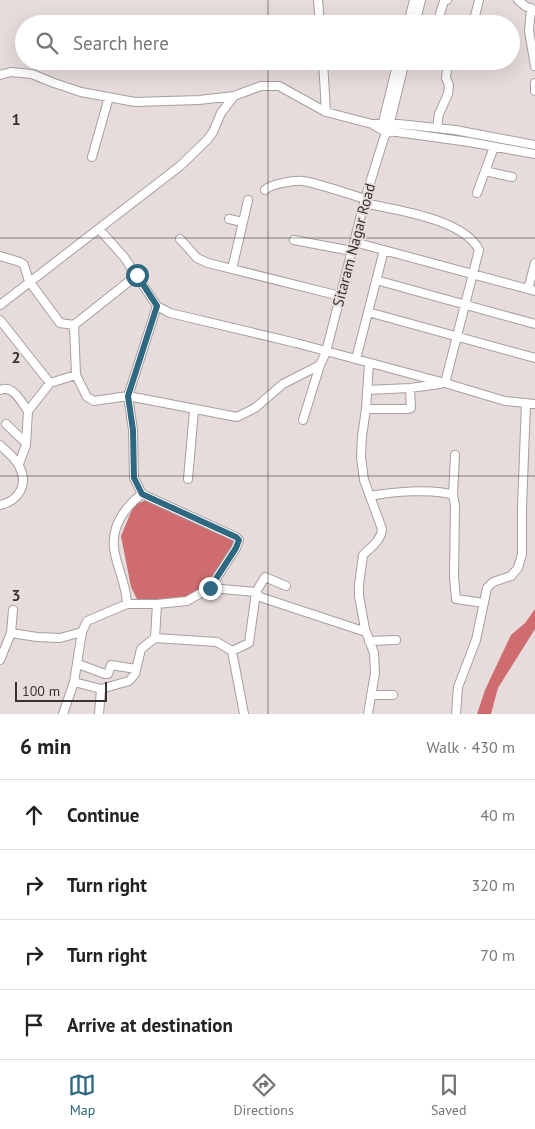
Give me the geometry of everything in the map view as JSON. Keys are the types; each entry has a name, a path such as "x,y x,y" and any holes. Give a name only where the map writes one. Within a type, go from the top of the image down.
{"street":[{"path":"318,0 319,15"},
{"path":"410,15 414,0"},
{"path":"417,15 421,0"},
{"path":"440,15 444,1 448,0"},
{"path":"475,15 479,0"},
{"path":"519,0 534,7 530,32 535,66"},
{"path":"324,70 326,112"},
{"name":"Sitaram Nagar Road","path":"303,420 320,364 326,352 401,70"},
{"path":"437,128 439,114 448,94 447,70"},
{"path":"0,75 11,72 32,74 82,92 135,102 199,100 234,96 261,86 279,86 326,112 385,129 535,154"},
{"path":"535,83 535,91"},
{"path":"0,304 99,229 200,148 213,132 221,113 234,96"},
{"path":"92,156 109,97"},
{"path":"385,129 437,128 535,145"},
{"path":"482,144 483,135"},
{"path":"477,193 494,147"},
{"path":"485,171 512,177"},
{"path":"265,190 267,187 278,184 301,181 443,222 470,238 479,250 445,383"},
{"path":"232,269 248,200"},
{"path":"229,219 243,222"},
{"path":"99,229 124,257 157,306 170,313 197,321 296,343 505,401 535,404"},
{"path":"180,240 197,258 232,269 340,296"},
{"path":"294,240 352,251"},
{"path":"354,242 532,290 535,263"},
{"path":"356,359 384,250"},
{"path":"0,257 20,262 24,265 30,281 60,323 74,325 137,275"},
{"path":"376,280 535,324"},
{"path":"63,714 74,682 82,632 87,621 127,604 188,601 210,588 236,548 239,540 142,494 134,478 133,430 128,396 157,306"},
{"path":"368,312 535,358"},
{"path":"0,320 50,383"},
{"path":"74,325 76,375 87,397 94,401 128,396 237,417 255,408 283,384 320,364"},
{"path":"368,714 374,673 374,653 366,632 359,596 359,585 363,555 382,535 382,529 364,480 362,457 362,436 369,363"},
{"path":"19,464 26,443 28,411 50,383 76,375"},
{"path":"367,390 410,388 445,383"},
{"path":"0,390 5,388 12,390 28,411"},
{"path":"366,409 409,409 411,408 410,388"},
{"path":"456,714 458,687 476,640 485,592 488,585 511,576 518,568 522,554 526,403"},
{"path":"188,479 194,410"},
{"path":"6,424 26,443"},
{"path":"0,445 19,464 23,476 23,486 20,494 8,503 0,505"},
{"path":"455,456 453,494 455,505 454,577 456,599 484,603"},
{"path":"370,496 392,492 422,491 453,494"},
{"path":"127,604 113,540 115,527 130,502 142,494"},
{"path":"232,651 249,643 258,595 265,577 286,586"},
{"path":"210,588 258,595 366,632"},
{"path":"155,638 157,604"},
{"path":"0,660 11,632 13,610"},
{"path":"11,632 37,637 60,638 82,632"},
{"path":"74,682 101,689 130,681 135,674 141,649 155,638 217,642 232,651 244,714"},
{"path":"369,641 396,640"},
{"path":"78,664 105,674 108,674 111,665 136,670"},
{"path":"99,714 101,689"},
{"path":"370,695 393,695"}],"shaded area":[{"path":"149,499 236,541 236,545 205,588 180,599 137,599 131,587 121,536 134,505"},
{"path":"535,609 535,629 498,688 491,714 477,714 485,690 511,635 525,623"}],"route":[{"path":"137,275 157,306 128,396 133,430 134,478 142,494 232,533 239,540 236,548 210,588"}]}
